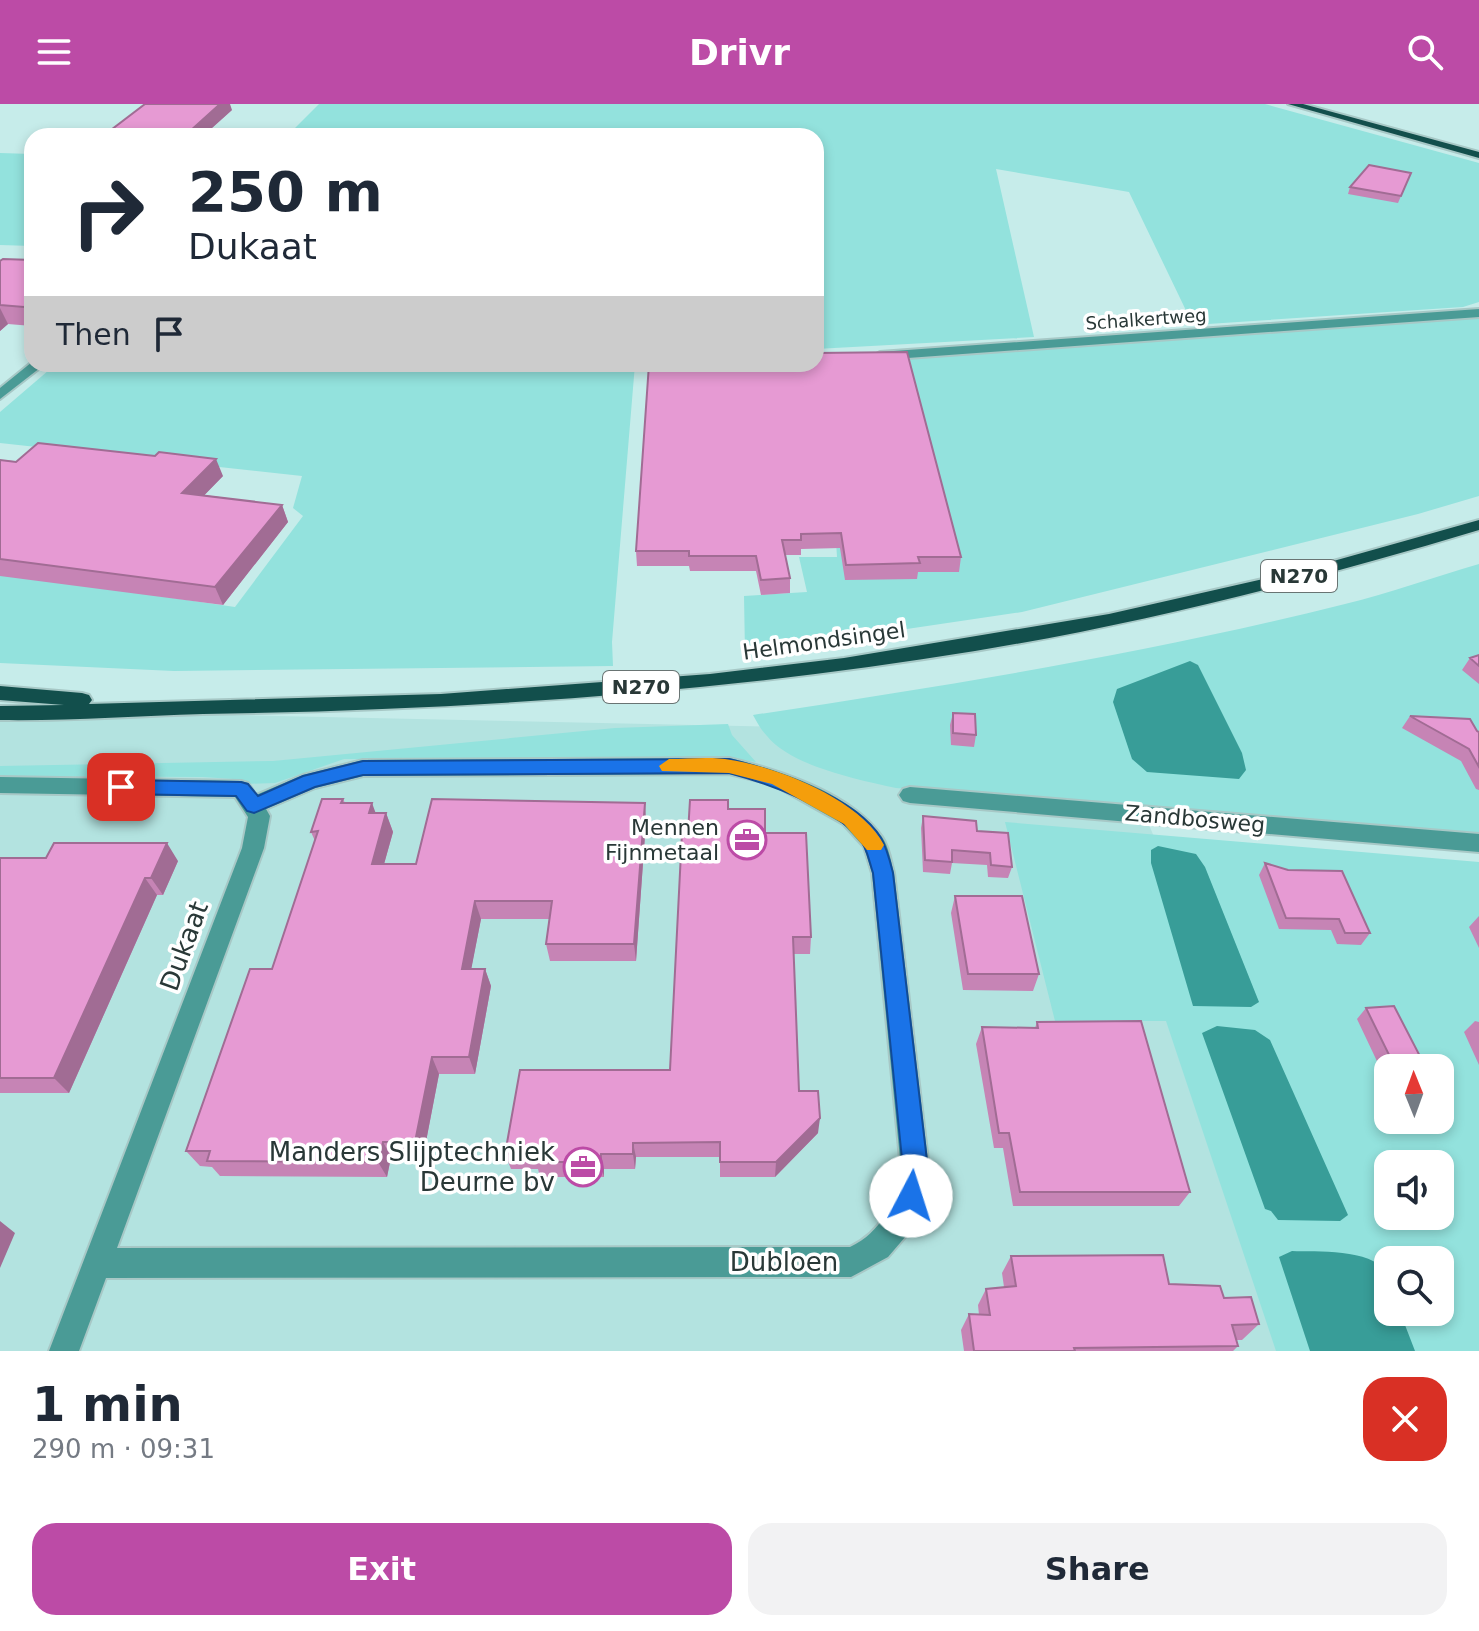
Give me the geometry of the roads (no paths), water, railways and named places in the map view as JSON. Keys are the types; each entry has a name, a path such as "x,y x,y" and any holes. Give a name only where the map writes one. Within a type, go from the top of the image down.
{"main road":[{"path":"1293,104 1479,155"},
{"name":"Helmondsingel","path":"0,713 419,703 573,693 806,668 1116,618 1328,569 1479,525"},
{"name":"Helmondsingel","path":"0,693 162,708"}],"street":[{"name":"Schalkertweg","path":"862,358 1479,313"},
{"path":"0,395 28,372"},
{"name":"Dubloen","path":"99,1263 851,1262 882,1245 900,1223 911,1196 915,1169 883,873 874,843 851,818 778,778 729,766 363,768 310,781 254,805"},
{"path":"0,785 241,789 254,805"},
{"name":"Zandbosweg","path":"910,795 1479,843"},
{"name":"Dukaat","path":"64,1351 253,848 259,816 254,805"}],"place":[{"name":"Mennen Fijnmetaal","path":"747,840"},
{"name":"Manders Slijptechniek Deurne bv","path":"583,1167"}]}
